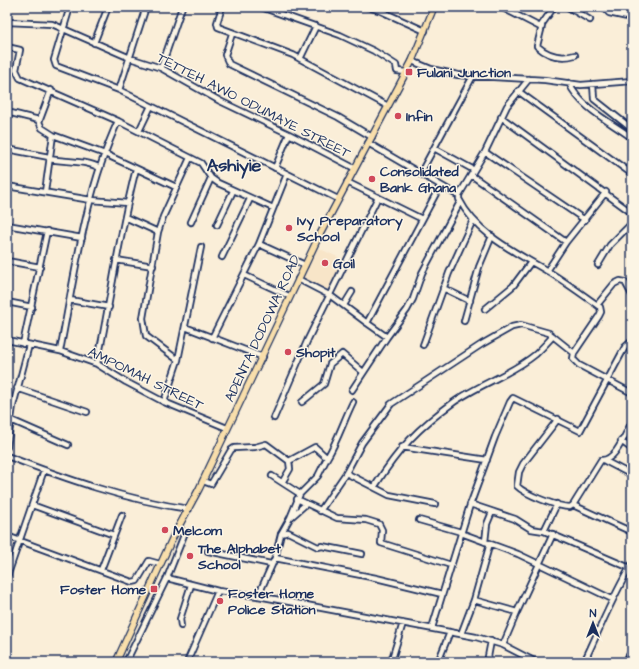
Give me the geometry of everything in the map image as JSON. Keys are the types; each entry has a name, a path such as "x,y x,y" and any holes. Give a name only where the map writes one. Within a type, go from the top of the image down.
{"main road":[{"name":"ADENTA DODOWA ROAD","path":"116,662 160,564 203,481 227,428 263,357 289,296 354,168 412,61 434,7"}],"street":[{"path":"70,7 54,60 56,66 119,90 338,199"},
{"path":"94,43 108,7"},
{"path":"119,90 146,7"},
{"path":"161,68 182,7"},
{"path":"222,7 217,23 218,27 232,34 300,59 388,106"},
{"path":"261,7 340,35 374,51 396,65 397,70 406,72"},
{"path":"368,7 381,9 425,31"},
{"path":"501,7 538,27 542,26"},
{"path":"554,7 542,26 537,46 543,52 560,57 575,55"},
{"path":"568,7 590,20"},
{"path":"604,7 608,12 632,18"},
{"path":"7,28 8,22"},
{"name":"TETTEH AWO ODUMAYE STREET","path":"8,22 52,24 64,31 130,58 161,68 220,101 289,134 354,168"},
{"path":"300,59 316,26"},
{"path":"232,34 225,55 230,64 338,117 372,137"},
{"path":"7,47 20,50 16,70 18,76 118,121 201,163 211,178 233,191 273,208"},
{"path":"412,61 447,73 473,76 593,84 632,81"},
{"path":"420,174 473,76"},
{"path":"352,390 407,310 422,273 501,117 518,91 529,79"},
{"path":"569,83 574,93 589,108 632,138"},
{"path":"593,84 594,99 632,129"},
{"path":"52,90 39,120 42,128 53,135 105,154 176,187"},
{"path":"518,91 632,174"},
{"path":"139,131 151,106"},
{"path":"7,112 39,120"},
{"path":"501,117 606,192 632,213"},
{"path":"60,351 91,200 100,168 118,121"},
{"path":"275,168 289,134"},
{"path":"45,192 53,135"},
{"path":"368,143 460,199 473,220 492,236 597,305 601,310 599,316 574,353 573,359 579,365 632,393"},
{"path":"434,148 474,170"},
{"path":"7,149 70,163 88,163 100,168"},
{"path":"484,152 585,220"},
{"path":"178,360 157,346 146,336 143,318 158,232 163,217 190,158"},
{"path":"97,364 109,307 116,260 136,169"},
{"path":"212,338 259,244 287,174"},
{"path":"471,175 566,242"},
{"path":"191,222 211,178"},
{"path":"347,182 422,219"},
{"path":"7,186 91,200 128,203"},
{"path":"367,323 440,186"},
{"path":"217,225 233,191"},
{"path":"547,271 566,242 606,192"},
{"path":"274,418 308,339 331,296 378,197"},
{"path":"222,257 250,199"},
{"path":"125,216 158,232"},
{"path":"423,345 443,288 473,220"},
{"path":"598,265 610,245 632,223"},
{"path":"7,224 82,238"},
{"path":"23,344 47,231"},
{"path":"464,321 479,267 492,236"},
{"path":"259,244 305,265"},
{"path":"164,402 178,360 201,247"},
{"path":"116,260 153,266"},
{"path":"7,261 40,267"},
{"path":"485,309 513,286 531,262"},
{"path":"244,276 289,296"},
{"path":"298,279 331,296 387,337"},
{"path":"597,305 614,284 620,280 625,282 632,295"},
{"path":"443,288 470,300"},
{"path":"344,305 352,292"},
{"path":"70,300 109,307"},
{"path":"7,302 32,307"},
{"path":"320,511 346,473 362,443 393,402 482,344 515,326 521,325 547,332 574,353"},
{"path":"185,327 263,357"},
{"path":"375,486 389,463 402,447 424,426 454,403 520,365 536,354 553,336"},
{"name":"AMPOMAH STREET","path":"7,340 60,351 97,364 126,382 164,402 227,428"},
{"path":"432,628 470,504 497,431 513,398 580,431 626,347 632,342"},
{"path":"7,447 13,406 29,345"},
{"path":"302,402 324,384 330,364 342,354 363,372"},
{"path":"17,388 87,412"},
{"path":"258,596 271,564 275,558 281,534 290,518 297,499 318,476 338,439 344,420 353,402"},
{"path":"7,405 13,406"},
{"path":"558,419 522,464 517,483 519,488 557,504 570,507 573,505 632,532"},
{"path":"11,420 68,445"},
{"path":"573,505 601,460 605,461 610,458 632,422"},
{"path":"621,441 632,449"},
{"path":"203,481 211,484 231,450 234,448 255,448 266,444 289,461 290,469 283,481"},
{"path":"289,461 315,447 327,458"},
{"path":"402,447 487,460"},
{"path":"7,456 80,484 188,509"},
{"path":"605,461 632,475"},
{"path":"7,577 44,470"},
{"path":"346,473 375,486 389,495 435,504"},
{"path":"272,476 283,481 300,494"},
{"path":"297,499 337,518 366,520 379,524 382,528 381,543 451,565"},
{"path":"290,518 306,504"},
{"path":"470,504 516,519 531,529 553,534 630,569 612,600 603,624 584,662"},
{"path":"544,531 557,504"},
{"path":"32,505 114,535"},
{"path":"461,634 474,600 488,542 487,524 492,512"},
{"path":"101,570 122,515"},
{"path":"419,520 461,532 539,563 612,600"},
{"path":"126,662 167,578 184,535 180,526"},
{"path":"281,534 288,532 318,547 362,554"},
{"path":"503,645 516,612 553,534"},
{"path":"7,536 134,582 149,561 160,564"},
{"path":"208,551 271,564"},
{"path":"275,558 376,578 442,594"},
{"path":"167,578 218,591 258,596 335,612 461,634 503,645 536,662"},
{"path":"181,626 180,620 191,585"},
{"path":"187,662 218,591"},
{"path":"474,600 516,612"},
{"path":"392,662 403,623"},
{"path":"438,662 450,632"},
{"path":"487,662 491,641"},
{"path":"625,662 632,651"}],"shaded area":[{"path":"316,247 344,260 330,291 302,278"}],"place":[{"name":"Fulani Junction","path":"409,72"},
{"name":"Infin","path":"398,116"},
{"name":"Consolidated Bank Ghana","path":"372,179"},
{"name":"Ivy Preparatory School","path":"289,228"},
{"name":"Goil","path":"325,263"},
{"name":"Shopit","path":"288,352"},
{"name":"Melcom","path":"165,530"},
{"name":"The Alphabet School","path":"190,556"},
{"name":"Foster Home","path":"154,589"},
{"name":"Foster Home Police Station","path":"220,601"}],"district":[{"name":"Ashiyie","path":"234,165"}]}
